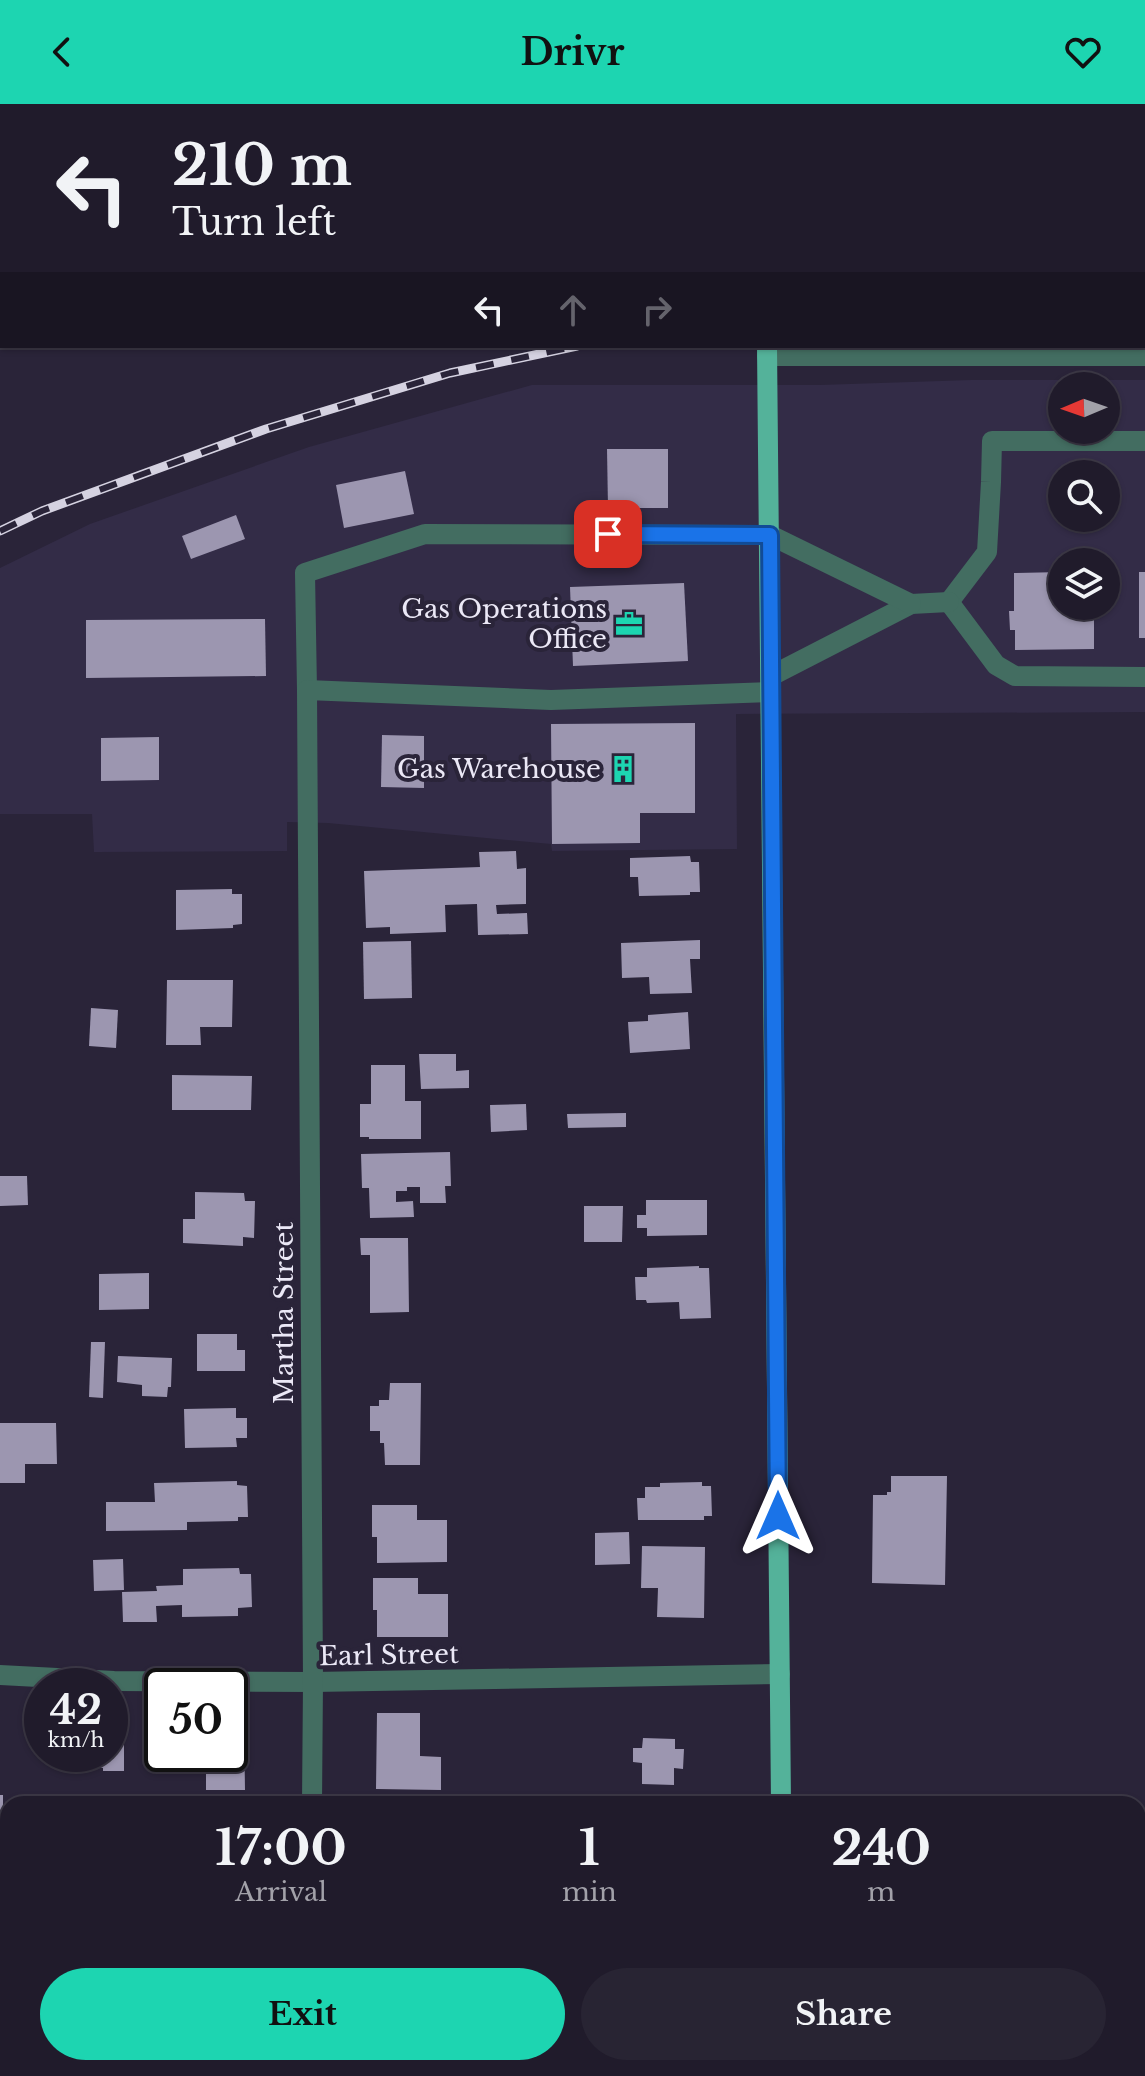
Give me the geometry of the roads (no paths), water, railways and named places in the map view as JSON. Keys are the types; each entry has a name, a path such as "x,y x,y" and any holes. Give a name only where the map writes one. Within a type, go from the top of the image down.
{"main road":[{"path":"767,351 781,1796"}],"street":[{"path":"767,351 1145,356"},
{"path":"307,690 551,700 771,684 911,604 949,602 987,552 992,441 1145,441"},
{"name":"Martha Street","path":"312,1796 305,573 425,534 770,535"},
{"path":"770,535 911,604"},
{"path":"949,602 996,665 1015,676 1145,677"},
{"name":"Earl Street","path":"0,1675 114,1681 313,1682 780,1674"}],"railway":[{"path":"0,531 42,511 266,429 450,373 568,348"}],"place":[{"name":"Gas Operations Office","path":"629,624"},
{"name":"Gas Warehouse","path":"623,769"}]}
